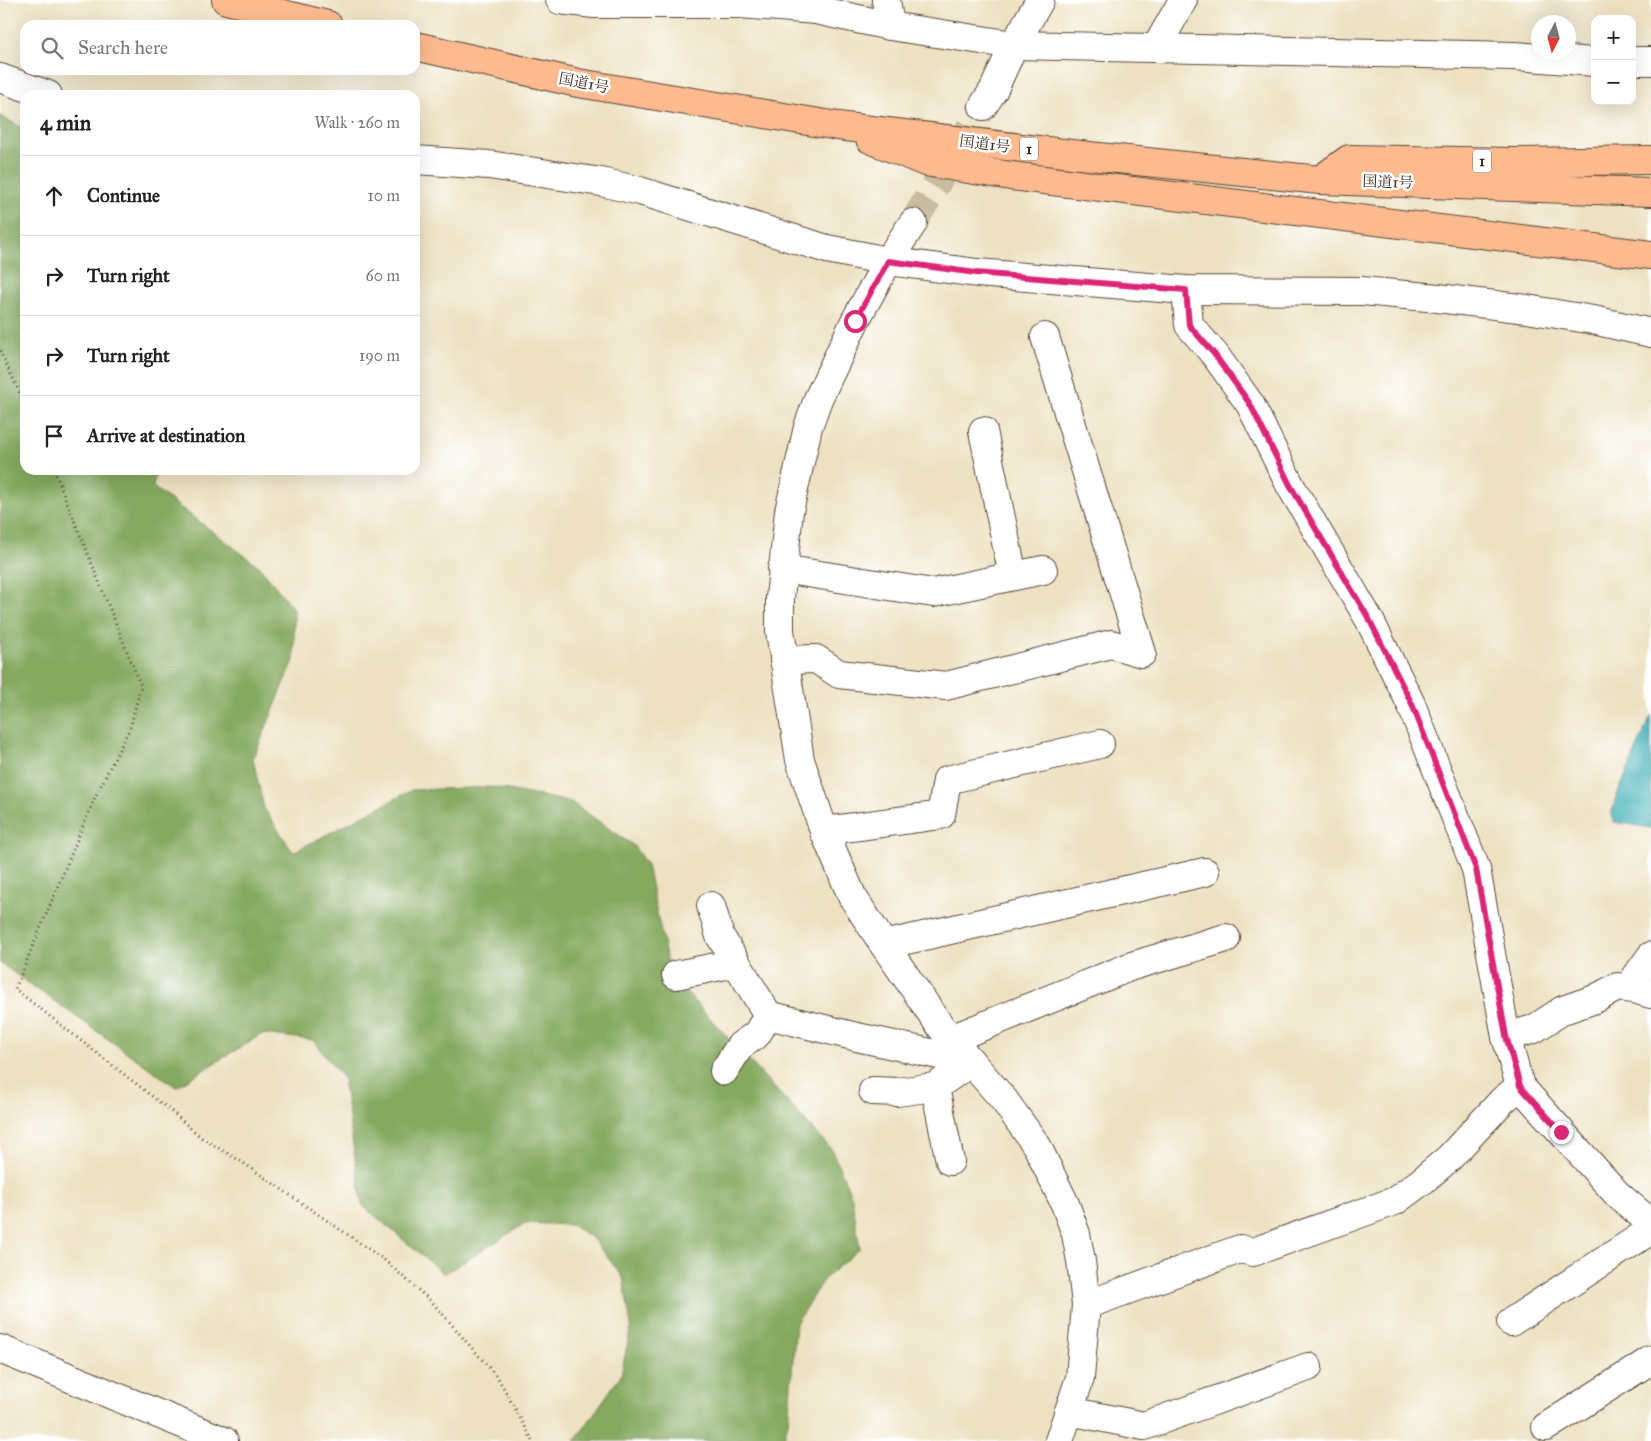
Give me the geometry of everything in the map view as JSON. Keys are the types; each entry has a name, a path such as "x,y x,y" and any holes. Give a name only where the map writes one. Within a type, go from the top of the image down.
{"highway":[{"path":"226,0 308,20"},
{"name":"国道1号","path":"420,47 578,83 838,126 1089,156 1320,180 1651,192"},
{"name":"1","path":"838,126 925,162 1011,176 1651,255"},
{"name":"1","path":"1320,180 1349,159 1514,162 1651,160"}],"street":[{"path":"560,0 594,4 740,4 888,13 1014,45 1514,56 1591,62"},
{"path":"982,106 992,91 1014,45 1040,0"},
{"path":"1156,48 1183,0"},
{"path":"1636,61 1651,61"},
{"path":"0,78 34,90"},
{"path":"420,160 488,165 601,182 640,191 827,249 888,261 976,273 1186,290 1362,292 1438,298 1527,309 1593,320 1651,333"},
{"path":"913,223 888,261 855,321 818,399 808,427 789,511 782,569 780,631 800,760 824,831 852,896 884,945 951,1039 1004,1100 1037,1146 1061,1196 1076,1234 1086,1305 1080,1378 1070,1412 1058,1441"},
{"path":"1186,290 1189,325 1215,355 1250,404 1290,485 1369,619 1412,704 1476,869 1506,1036 1520,1086 1618,1194 1651,1223"},
{"path":"784,660 816,659 839,674 946,686 1110,644 1142,653 1045,338"},
{"path":"983,431 1013,576"},
{"path":"782,569 933,593 1043,570"},
{"path":"824,831 941,815 947,780 1100,744"},
{"path":"884,945 1205,872"},
{"path":"711,906 720,936 768,1015 971,1062"},
{"path":"951,1039 1132,966 1226,938"},
{"path":"1643,991 1636,977 1651,956"},
{"path":"676,975 736,963"},
{"path":"1506,1036 1534,1029 1563,1010 1595,999 1617,987 1643,991"},
{"path":"724,1071 740,1046 757,1034 768,1015"},
{"path":"873,1091 897,1092 935,1087 971,1062"},
{"path":"1086,1305 1240,1249 1252,1252 1395,1201 1422,1182 1449,1158 1503,1100 1520,1086"},
{"path":"935,1087 950,1161"},
{"path":"1511,1322 1651,1230"},
{"path":"0,1350 224,1441"},
{"path":"1546,1427 1651,1360"},
{"path":"1070,1412 1144,1426 1308,1367"}],"path":[{"path":"0,351 20,393"},
{"path":"56,475 141,686 130,728 95,797 15,989 171,1111 202,1138 242,1162 383,1259 432,1302 498,1378 533,1441"}],"green space":[{"path":"0,116 20,126 20,475 155,475 153,487 260,567 294,610 294,660 253,759 264,808 293,852 412,790 493,787 571,802 633,845 647,865 668,965 682,988 832,1150 852,1198 860,1248 823,1280 796,1323 788,1423 783,1441 575,1441 621,1375 631,1326 623,1277 592,1238 571,1225 526,1223 444,1274 362,1205 343,1078 313,1040 262,1034 176,1087 0,963"}],"water":[{"path":"1651,715 1651,828 1614,822 1611,816 1615,800"}],"tunnel":[{"path":"913,223 983,106"}],"route":[{"path":"855,321 888,261 976,273 1186,290 1189,325 1215,355 1250,404 1290,485 1369,619 1412,704 1476,869 1506,1036 1520,1086 1561,1132"}]}
